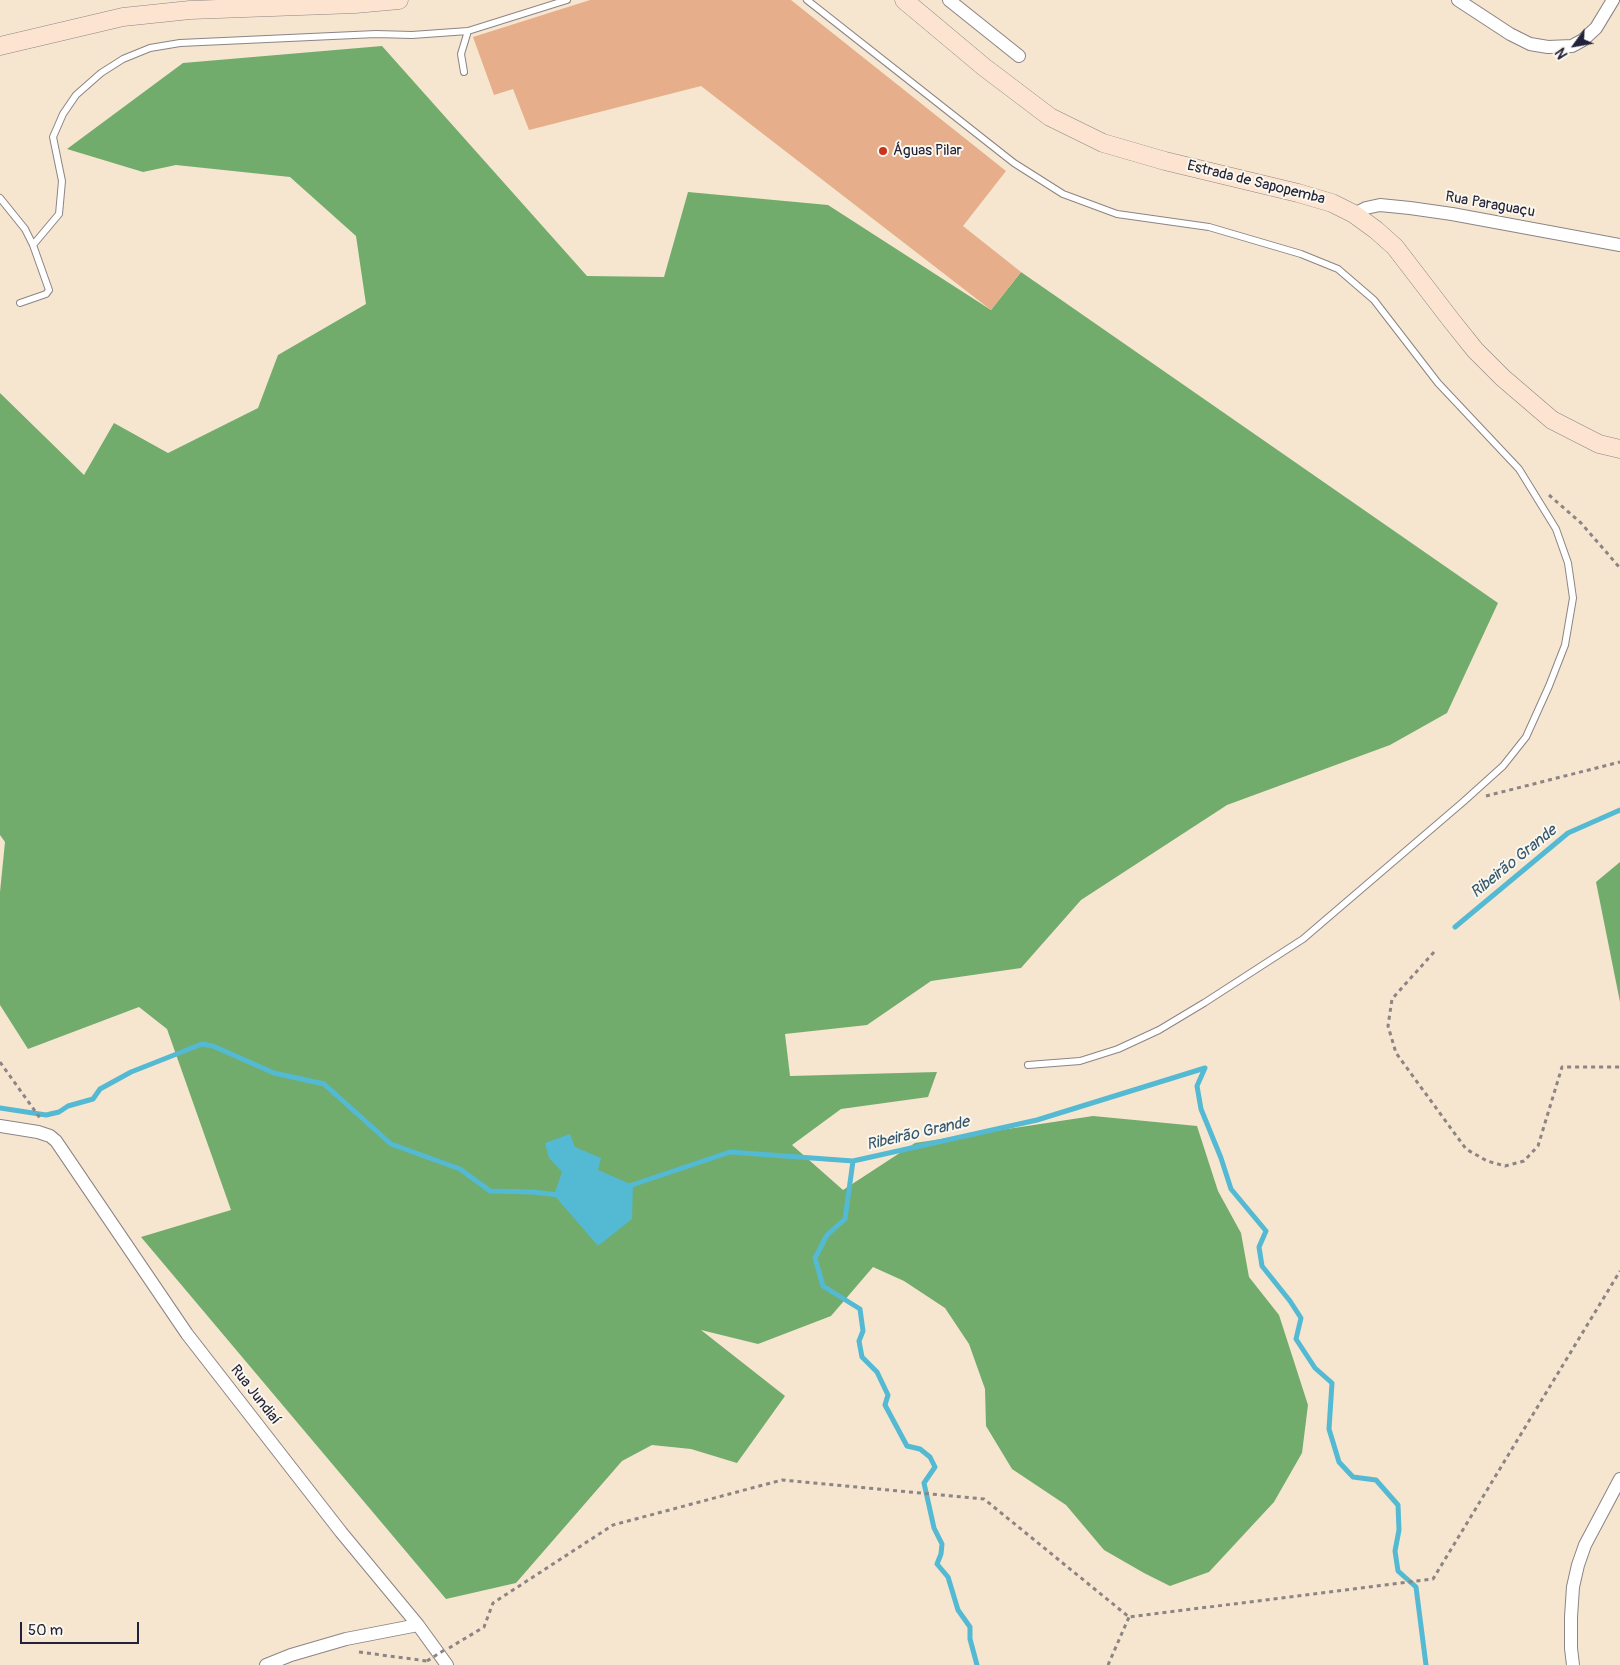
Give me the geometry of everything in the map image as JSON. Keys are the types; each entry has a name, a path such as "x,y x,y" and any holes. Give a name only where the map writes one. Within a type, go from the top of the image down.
{"main road":[{"path":"0,46 123,17 191,5 355,4 399,0"},
{"name":"Estrada de Sapopemba","path":"904,0 984,67 1050,116 1094,138 1165,161 1307,195 1332,203 1354,214 1395,247 1475,350 1503,378 1552,420 1599,444 1620,449"}],"street":[{"path":"949,0 1019,56"},
{"path":"1458,0 1510,34 1530,44 1548,48 1572,46 1583,40 1596,28 1613,0"},
{"name":"Rua Paraguaçu","path":"1354,214 1366,208 1380,206 1410,208 1620,245"},
{"path":"0,1126 38,1132 48,1130"},
{"name":"Rua Jundiaí","path":"48,1130 71,1160 187,1334 341,1532 418,1625 447,1665"},
{"path":"1573,1665 1571,1617 1573,1587 1578,1565 1585,1545 1620,1479"},
{"path":"266,1665 291,1655 346,1639 418,1625"}],"lane":[{"path":"33,245 59,214 62,181 52,137 63,114 76,95 101,73 122,59 150,48 180,43 376,34 412,35 468,31 567,0"},
{"path":"807,0 1014,164 1063,194 1117,214 1209,227 1301,254 1338,269 1374,300 1438,383 1519,470 1556,529 1568,563 1573,598 1565,645 1550,686 1526,737 1503,766 1303,939 1159,1030 1118,1049 1080,1061 1028,1065"},
{"path":"464,72 461,54 468,31"},
{"path":"0,198 25,228 49,290 43,295 20,303"}],"path":[{"path":"1546,493 1581,522 1620,568"},
{"path":"1463,802 1620,762"},
{"path":"1434,952 1392,999 1388,1026 1396,1053 1466,1149 1487,1161 1505,1166 1524,1161 1538,1146 1562,1068 1620,1067"},
{"path":"0,1062 48,1130"},
{"path":"350,1650 427,1661 484,1627 493,1603 613,1525 782,1480 984,1498 1129,1617 1433,1579 1620,1271"},
{"path":"1108,1665 1129,1617"}],"green space":[{"path":"382,46 587,276 664,277 688,192 828,205 991,310 1021,272 1498,603 1447,713 1390,745 1227,805 1081,900 1021,968 931,981 867,1025 785,1034 790,1076 937,1072 928,1097 841,1109 792,1145 843,1190 915,1143 1093,1116 1197,1126 1218,1191 1241,1233 1249,1277 1279,1315 1308,1405 1302,1453 1274,1502 1209,1572 1170,1586 1144,1573 1104,1550 1066,1505 1012,1469 986,1426 985,1389 969,1344 945,1308 904,1281 873,1267 831,1316 758,1344 701,1330 785,1396 737,1463 691,1449 652,1445 622,1461 516,1583 446,1599 141,1237 231,1210 167,1029 139,1007 28,1049 0,1005 0,892 5,842 0,835 0,393 84,475 114,423 168,453 258,408 278,355 366,304 356,236 290,177 176,165 143,172 67,149 183,63"},
{"path":"1620,862 1620,1002 1596,882"}],"water":[{"path":"570,1134 575,1147 601,1158 598,1170 633,1185 632,1219 598,1246 554,1195 562,1172 549,1158 545,1143"}],"building":[{"name":"Águas Pilar","path":"590,0 791,0 1006,171 963,226 1021,272 991,310 701,86 529,130 513,89 494,95 473,37"}],"waterway":[{"name":"Ribeirão Grande","path":"1455,927 1568,833 1620,810"},
{"path":"0,1108 46,1115 59,1112 68,1106 93,1099 100,1089 131,1072 202,1044 213,1046 274,1073 324,1084 391,1144 460,1169 490,1191 559,1195"},
{"path":"1205,1068 1197,1086 1201,1109 1221,1158 1231,1189 1266,1231 1259,1247 1262,1266 1301,1318 1296,1339 1315,1368 1332,1383 1329,1429 1339,1462 1353,1477 1376,1480 1398,1505 1399,1530 1395,1551 1398,1571 1416,1587 1426,1665"},
{"name":"Ribeirão Grande","path":"629,1186 730,1152 853,1161 1037,1120 1205,1068"},
{"path":"853,1161 845,1219 827,1235 815,1258 823,1286 860,1309 863,1331 859,1341 862,1357 877,1372 888,1395 885,1405 907,1446 920,1449 930,1457 935,1467 924,1483 934,1528 942,1544 937,1564 948,1577 958,1610 970,1627 970,1639 977,1665"}],"place":[{"name":"Águas Pilar","path":"883,151"}]}
